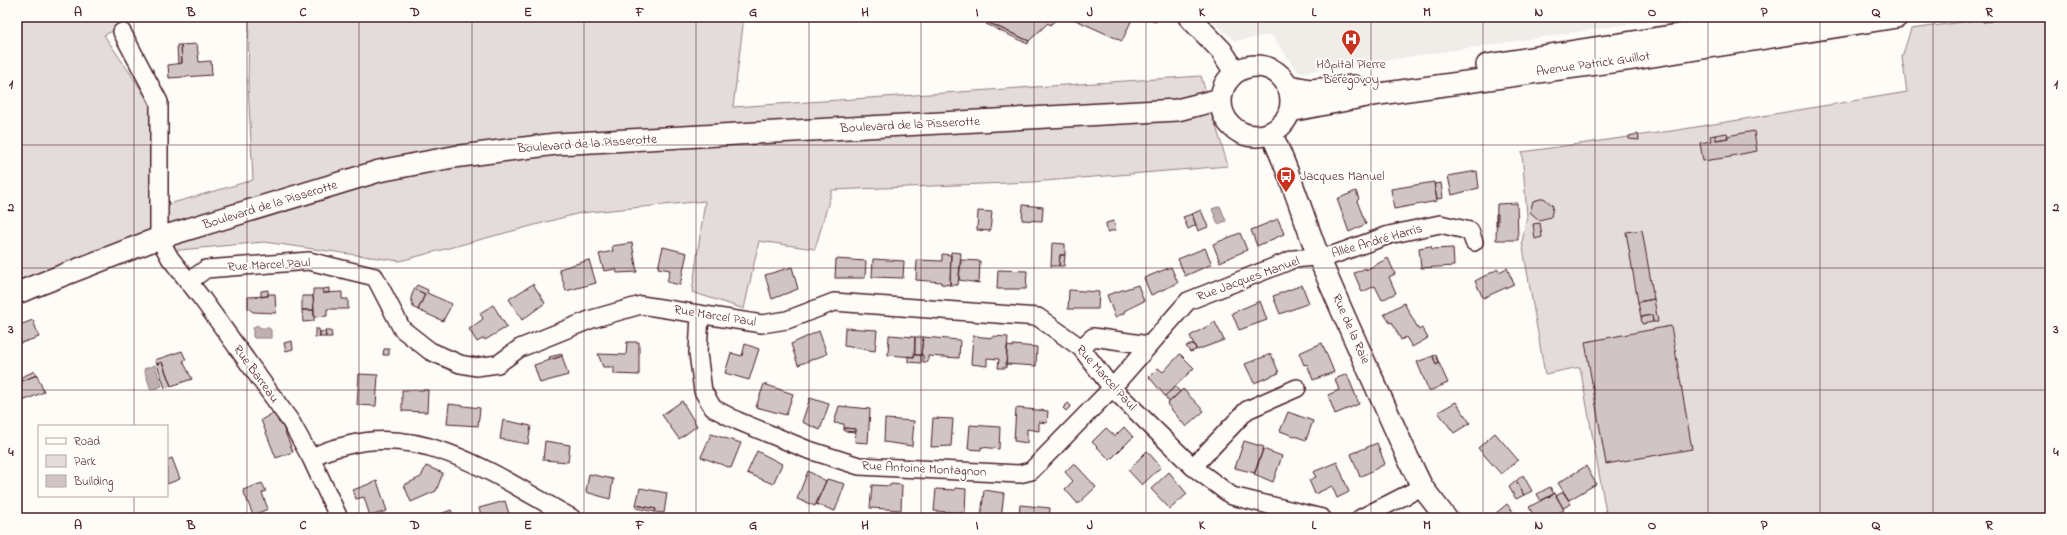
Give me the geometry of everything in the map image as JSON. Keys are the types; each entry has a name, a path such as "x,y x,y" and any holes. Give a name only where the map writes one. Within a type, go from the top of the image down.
{"street":[{"path":"1189,17 1221,50 1235,72"},
{"name":"Avenue Patrick Guillot","path":"1289,86 1310,90 1343,88 1793,17"},
{"name":"Avenue Patrick Guillot","path":"1290,111 1372,95 1633,59 1897,17"},
{"path":"122,32 159,102 159,238"},
{"path":"1251,66 1268,67 1280,75 1289,86 1292,99 1290,111 1283,124 1271,133 1258,136 1245,134 1234,128 1223,108 1225,84 1235,72 1251,66"},
{"name":"Boulevard de la Pisserotte","path":"17,293 159,238 380,171 453,157 556,144 1223,108"},
{"name":"Rue de la Raie","path":"1271,133 1282,156 1286,172 1318,255 1422,487 1446,518"},
{"name":"Allée André Harris","path":"1318,255 1333,255 1389,235 1440,224 1470,231 1474,242"},
{"name":"Rue Barreau","path":"159,238 170,258 291,422 311,458 339,518"},
{"name":"Rue Jacques Manuel","path":"1112,388 1188,301 1294,259 1318,255"},
{"name":"Rue Marcel Paul","path":"188,282 206,269 309,261 375,277 402,329 430,351 460,364 476,367 498,364 520,348 592,319 641,305 762,324 786,320 834,302 1038,317 1081,348 1112,388 1193,467 1232,496 1322,518"},
{"name":"Rue Antoine Montagnon","path":"700,314 698,353 701,378 703,391 713,408 738,422 772,436 859,466 1019,474 1031,471 1112,388"},
{"path":"1081,348 1093,337 1150,345"},
{"path":"1193,467 1247,410 1297,388"},
{"path":"311,458 322,451 358,442 400,440 416,443 461,457 572,518"},
{"path":"1361,518 1422,487"}],"shaded area":[{"name":"Hôpital Pierre Bérégovoy","path":"1207,17 1677,17 1299,73 1271,35 1235,41"},
{"path":"1220,206 1226,221 1218,224 1212,209"},
{"path":"257,325 261,328 269,328 271,330 271,338 253,337 253,328"},
{"path":"155,365 162,386 151,390 144,369"}],"green space":[{"path":"17,17 145,17 104,35 151,104 155,208 253,180 248,86 249,17 744,17 733,107 1201,76 1228,166 1032,182 832,190 815,249 759,241 744,309 692,292 705,201 580,213 400,261 264,242 85,259 17,285"},
{"path":"1999,17 2050,17 2050,518 1607,518 1580,367 1545,374 1522,242 1527,216 1522,152 1678,130 1907,92 1902,57 1911,29"}],"building":[{"path":"990,17 1055,17 1057,19 1050,25 1048,23 1029,41 987,22"},
{"path":"1069,17 1133,17 1122,41"},
{"path":"1147,17 1158,17 1156,22"},
{"path":"1992,17 1992,21 1983,22 1983,19"},
{"path":"987,22 1029,41 1028,44 986,24"},
{"path":"197,44 199,62 211,61 212,75 169,78 168,65 182,63 181,45"},
{"path":"177,45 181,45 182,63 178,64"},
{"path":"1754,131 1757,151 1703,161 1700,143 1711,141 1710,136 1715,135 1716,140 1728,138 1727,136"},
{"path":"1727,133 1728,138 1716,140 1715,135"},
{"path":"1638,134 1639,140 1629,139 1629,136"},
{"path":"1477,171 1479,188 1452,195 1448,176"},
{"path":"1434,182 1437,201 1394,209 1391,189"},
{"path":"1441,183 1443,198 1437,199 1434,184"},
{"path":"1356,191 1359,199 1357,201 1366,224 1349,232 1337,199"},
{"path":"1544,198 1553,206 1551,217 1539,220 1530,212 1533,201"},
{"path":"1517,203 1518,240 1496,240 1497,204"},
{"path":"1023,205 1043,207 1042,221 1022,220"},
{"path":"1201,210 1208,227 1198,231 1192,214"},
{"path":"978,211 992,212 990,231 977,230"},
{"path":"1192,214 1196,225 1188,229 1183,217"},
{"path":"1496,214 1498,214 1498,225 1496,225"},
{"path":"1278,219 1284,234 1257,246 1251,230"},
{"path":"1114,221 1116,230 1107,232 1106,223"},
{"path":"1540,223 1542,237 1535,239 1533,224"},
{"path":"1642,230 1654,299 1638,302 1626,232"},
{"path":"1240,233 1247,250 1220,262 1213,244"},
{"path":"632,243 637,272 617,273 616,269 604,271 599,254 613,251 612,246"},
{"path":"1052,243 1065,244 1065,255 1060,255 1059,266 1051,266"},
{"path":"1431,246 1432,249 1453,248 1454,266 1421,268 1419,248"},
{"path":"663,247 687,253 680,285 667,282 670,270 658,268"},
{"path":"1205,248 1212,264 1185,276 1178,259"},
{"path":"951,252 961,253 958,285 950,285"},
{"path":"942,254 951,255 950,285 941,284 941,282 916,280 917,260 942,261"},
{"path":"1060,255 1065,255 1064,266 1059,266"},
{"path":"1388,258 1395,274 1389,277 1396,293 1382,300 1375,286 1362,292 1354,273 1366,268 1366,270"},
{"path":"836,259 866,261 865,278 835,278"},
{"path":"873,259 904,261 903,278 872,277"},
{"path":"589,260 596,283 566,291 559,269"},
{"path":"961,260 980,261 979,283 959,280"},
{"path":"792,267 798,289 772,299 765,275"},
{"path":"1171,267 1178,283 1151,295 1144,278"},
{"path":"1507,268 1514,284 1483,298 1475,281 1498,269 1499,272"},
{"path":"998,270 1027,271 1026,289 997,289"},
{"path":"533,284 545,303 522,320 509,299"},
{"path":"417,285 428,290 427,293 452,304 443,321 418,310 425,294 414,289"},
{"path":"1138,285 1144,301 1124,311 1125,313 1115,317 1107,295"},
{"path":"1302,285 1309,303 1280,314 1273,296"},
{"path":"329,288 329,293 323,293 323,289"},
{"path":"313,289 323,289 323,293 342,292 342,299 348,299 348,309 327,309 327,316 314,317"},
{"path":"414,289 425,294 418,310 413,307 411,298"},
{"path":"268,290 268,296 261,297 261,291"},
{"path":"1069,290 1099,292 1098,309 1068,309"},
{"path":"268,294 275,294 276,313 253,312 248,308 248,297 268,296"},
{"path":"302,296 313,296 314,310 302,310"},
{"path":"1654,299 1658,322 1653,322 1652,315 1641,317 1638,302"},
{"path":"1260,301 1267,320 1239,330 1232,313"},
{"path":"1404,303 1419,330 1422,328 1428,338 1412,347 1406,337 1401,340 1392,322 1390,323 1384,314"},
{"path":"493,305 507,327 485,340 484,338 477,342 469,329 483,319 480,313"},
{"path":"302,310 314,310 314,321 303,322"},
{"path":"1652,315 1653,322 1642,324 1641,317"},
{"path":"33,320 39,337 18,344 17,326"},
{"path":"1215,322 1224,340 1197,350 1190,336"},
{"path":"1671,326 1692,449 1606,464 1585,342"},
{"path":"845,328 877,330 875,351 844,346"},
{"path":"315,329 319,329 320,337 315,337"},
{"path":"325,331 326,337 320,337 320,332"},
{"path":"325,331 331,331 332,337 326,337"},
{"path":"819,331 827,354 798,365 791,344"},
{"path":"889,335 915,337 914,357 888,355"},
{"path":"973,336 993,338 993,336 1008,337 1006,368 998,368 999,359 987,358 987,366 971,364"},
{"path":"915,337 923,337 921,355 915,355"},
{"path":"923,337 960,340 959,358 928,356 928,362 923,362 923,355 921,355"},
{"path":"292,341 293,349 286,351 284,343"},
{"path":"627,342 639,342 639,375 614,374 614,367 603,367 598,354 626,355"},
{"path":"1322,343 1334,372 1313,380 1307,364 1304,365 1299,353"},
{"path":"745,344 759,349 749,380 725,373 731,353 742,356"},
{"path":"1194,344 1196,350 1190,352 1186,346"},
{"path":"1013,345 1037,347 1036,366 1006,364 1007,346 1013,347"},
{"path":"384,349 389,349 389,355 383,355"},
{"path":"182,351 186,360 183,361 192,379 171,386 162,362 157,364 155,360"},
{"path":"562,354 562,356 550,360 549,357"},
{"path":"1180,354 1194,368 1165,396 1149,377 1158,368 1163,372"},
{"path":"1271,354 1279,373 1254,383 1245,364"},
{"path":"915,355 921,355 921,363 908,362 908,356 914,357"},
{"path":"1436,355 1439,363 1436,365 1433,356"},
{"path":"562,356 568,375 540,383 534,365"},
{"path":"1433,356 1436,365 1439,363 1448,383 1429,391 1417,362"},
{"path":"162,362 171,386 165,388 157,364"},
{"path":"35,371 37,375 17,383 17,379"},
{"path":"359,374 378,375 376,406 357,405"},
{"path":"1347,374 1359,404 1335,414 1328,395 1339,390 1335,379"},
{"path":"37,375 44,392 18,403 17,383"},
{"path":"764,384 793,394 786,415 756,407"},
{"path":"1175,386 1180,392 1169,402 1165,396"},
{"path":"1183,389 1204,411 1186,427 1167,404"},
{"path":"402,390 428,390 427,412 402,411"},
{"path":"810,398 829,404 820,430 802,422"},
{"path":"682,401 697,426 679,439 662,415"},
{"path":"1456,402 1470,423 1454,433 1438,412"},
{"path":"1068,403 1071,406 1066,411 1063,408"},
{"path":"449,404 480,408 478,426 447,424"},
{"path":"839,406 870,409 868,443 855,442 856,429 844,428 844,424 834,423"},
{"path":"1016,408 1048,411 1047,423 1039,422 1039,431 1027,429 1027,443 1014,441"},
{"path":"275,412 279,423 281,422 293,452 276,458 261,420"},
{"path":"1288,412 1313,421 1306,440 1280,431"},
{"path":"933,418 953,419 951,446 931,447"},
{"path":"885,419 914,421 912,446 884,442"},
{"path":"503,420 531,426 528,444 500,439"},
{"path":"970,425 1000,427 999,449 981,447 981,450 968,449"},
{"path":"1124,427 1133,437 1110,460 1092,442 1106,428 1115,436"},
{"path":"844,428 856,429 856,432 844,431"},
{"path":"1495,433 1518,460 1501,474 1478,448"},
{"path":"711,434 741,443 731,468 701,457"},
{"path":"545,441 570,445 568,462 543,460"},
{"path":"1244,441 1264,447 1255,473 1235,468"},
{"path":"1377,443 1385,464 1360,477 1351,454"},
{"path":"1263,449 1282,456 1273,482 1254,474"},
{"path":"757,451 782,464 773,484 747,473"},
{"path":"1147,451 1161,467 1142,485 1128,470"},
{"path":"172,458 180,479 168,484 168,460"},
{"path":"1337,462 1349,492 1337,498 1332,486 1315,494 1309,480 1316,477 1313,472"},
{"path":"1074,463 1096,487 1078,504 1065,489 1073,481 1065,472"},
{"path":"426,466 443,473 436,491 411,502 404,485 421,477"},
{"path":"1586,466 1596,484 1569,500 1558,483"},
{"path":"808,471 826,481 815,506 797,499"},
{"path":"1169,472 1187,494 1170,509 1151,489"},
{"path":"589,474 613,479 610,499 586,492"},
{"path":"1523,475 1532,491 1524,495 1516,481"},
{"path":"827,479 845,484 835,511 816,504"},
{"path":"377,481 387,511 370,516 364,497 356,499 353,490"},
{"path":"1516,481 1524,495 1516,499 1509,487"},
{"path":"262,483 266,491 262,493 268,509 253,515 243,490"},
{"path":"891,484 902,485 901,510 870,508 872,485 890,486"},
{"path":"1550,487 1554,494 1541,501 1537,494"},
{"path":"640,488 667,493 664,513 655,512 656,509 636,505"},
{"path":"955,488 966,489 965,513 934,511 936,489 955,490"},
{"path":"984,490 1004,493 1001,518 981,518"},
{"path":"1563,492 1571,504 1563,508 1556,496"},
{"path":"1555,493 1564,510 1548,518 1535,518 1529,507"},
{"path":"505,501 510,517 482,518 479,508"},
{"path":"1507,504 1518,518 1490,518"},
{"path":"636,505 656,509 655,512 636,508"},
{"path":"1020,505 1050,508 1049,518 1019,518"},
{"path":"451,510 455,518 433,518 433,517"}],"place":[{"name":"Hôpital Pierre Bérégovoy","path":"1351,56"},
{"name":"Jacques Manuel","path":"1286,193"}]}
